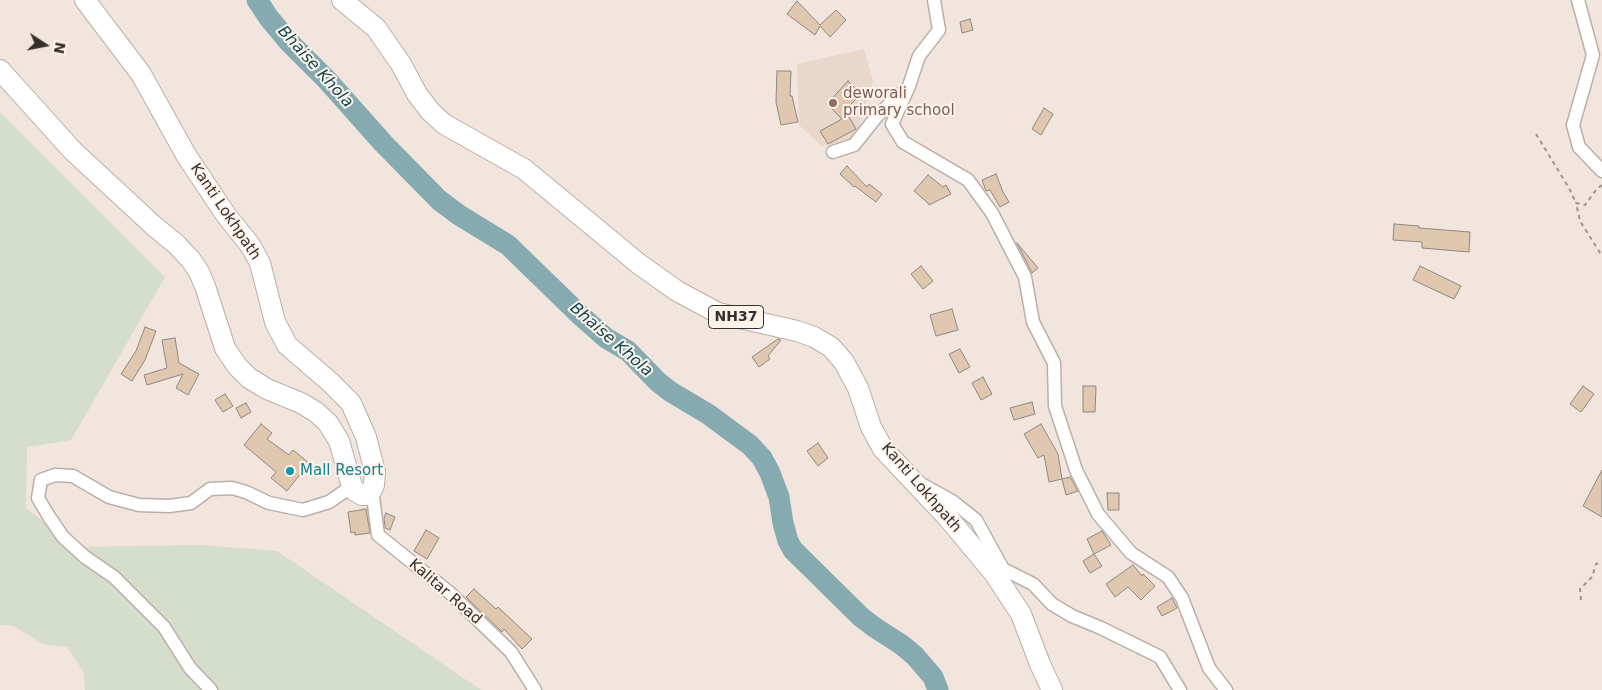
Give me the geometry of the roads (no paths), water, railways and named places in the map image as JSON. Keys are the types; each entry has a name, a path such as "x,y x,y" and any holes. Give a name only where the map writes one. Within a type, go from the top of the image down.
{"main road":[{"name":"Kanti Lokhpath","path":"85,0 141,74 186,155 226,215 250,245 260,263 275,322 287,345 352,403 366,437 375,472 372,489"},
{"name":"Kanti Lokhpath","path":"342,0 376,28 401,64 417,94 430,111 444,124 524,169 639,264 678,291 718,313 797,331 814,337 831,348 844,362 858,388 871,427 883,449 949,519 994,573 1021,614 1052,690"},
{"path":"0,70 73,150 155,227 176,244 190,260 199,272 205,286 225,348 237,366 249,378 267,389 301,403 316,412 328,423 339,441 355,491 366,495 372,489"}],"street":[{"path":"934,0 939,30 919,56 909,86 892,124 902,142 968,180 992,213 1025,277 1033,322 1054,363 1055,406 1076,470 1098,514 1131,553 1168,577 1182,598 1209,668 1226,690"},
{"path":"1578,0 1593,56 1573,125 1579,147 1602,171"},
{"path":"833,152 854,145 877,116 909,86"},
{"path":"211,690 190,668 164,627 114,577 85,557 63,537 38,498 41,480 55,474 73,476 109,497 139,504 170,506 191,503 210,489 232,488 246,492 268,503 303,510 329,502 352,486"},
{"path":"909,476 952,501 976,520 1002,569 1033,584 1052,604 1072,616 1160,657 1180,690"},
{"name":"Kalitar Road","path":"372,489 378,535 450,593 511,652 535,690"}],"waterway":[{"name":"Bhaise Khola","path":"257,0 289,42 439,200 459,215 508,245 580,315 606,338 628,351 658,382 708,414 750,445 762,458 770,473 779,497 788,541 793,550 861,617 915,656 933,677 938,690"}],"place":[{"name":"deworali primary school","path":"833,103"},
{"name":"Mall Resort","path":"290,471"}]}
